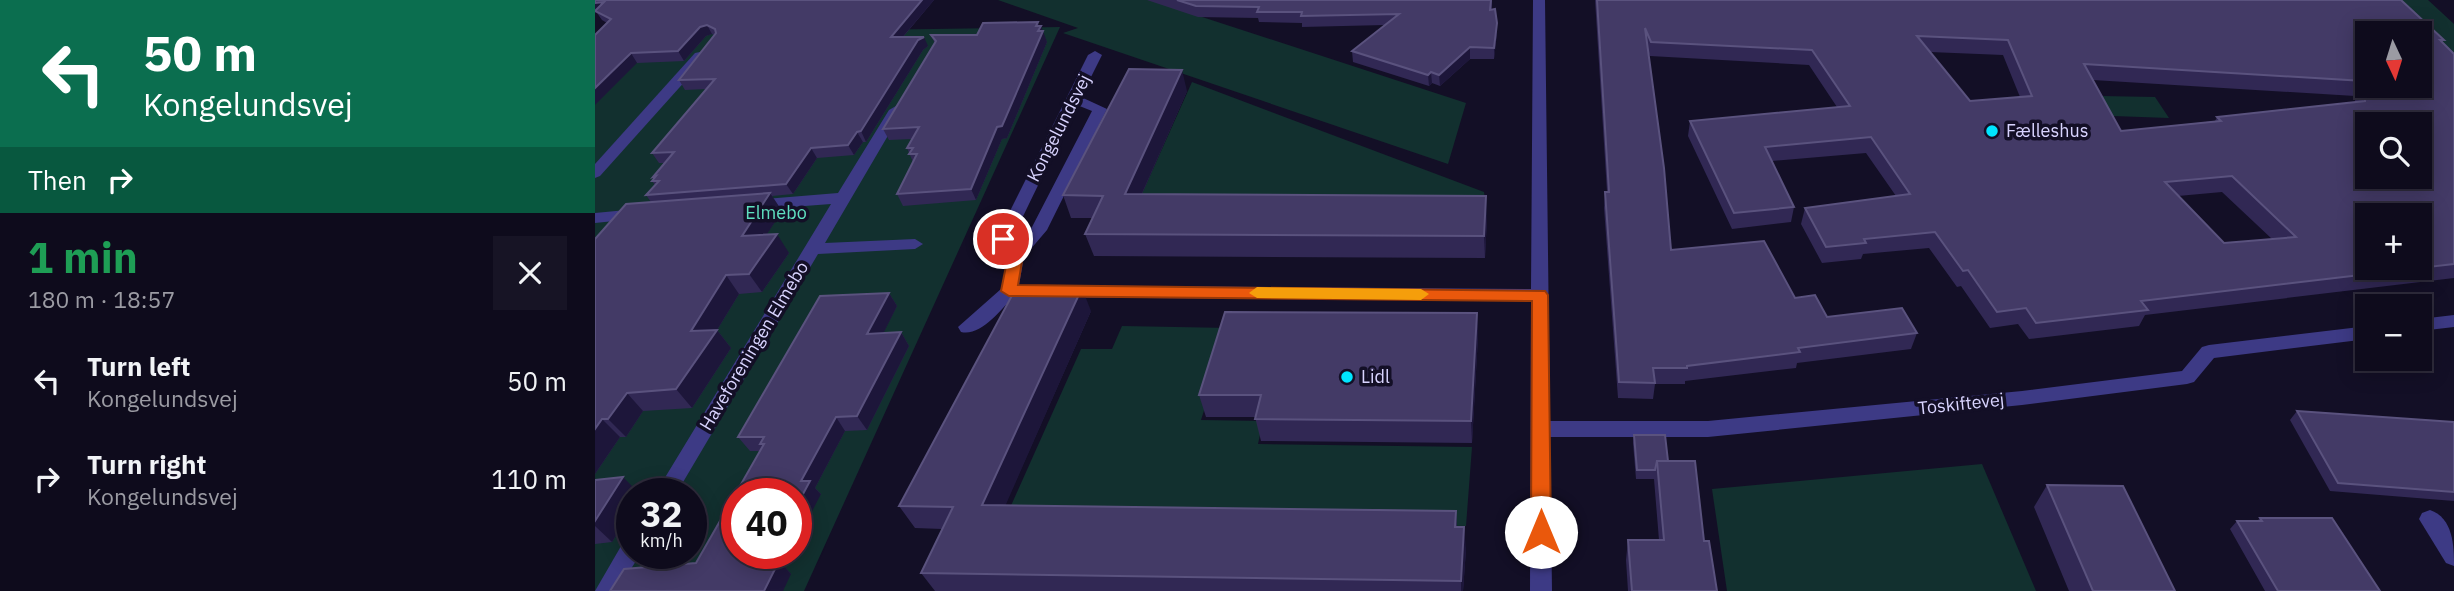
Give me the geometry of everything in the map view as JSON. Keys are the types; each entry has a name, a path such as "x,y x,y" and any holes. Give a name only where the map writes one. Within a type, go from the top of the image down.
{"street":[{"path":"1539,0 1541,591"},
{"path":"595,173 713,41"},
{"name":"Kongelundsvej","path":"1009,291 1016,256 1003,239 1095,55"},
{"name":"Haveforeningen Elmebo","path":"675,478 905,96"},
{"path":"1016,256 1039,230 1100,108 1075,99"},
{"path":"733,207 843,198"},
{"path":"595,218 650,214"},
{"path":"814,249 915,244"},
{"path":"967,327 987,313 1009,291 1540,295"},
{"path":"2432,324 2454,321"},
{"name":"Toskiftevej","path":"1541,429 1708,429 2022,397 2186,377 2209,352 2355,334"},
{"path":"2430,519 2454,556"},
{"path":"605,591 619,569"}],"green space":[{"path":"998,0 1150,0 1466,103 1448,164 1063,33 1078,28"},
{"path":"2387,0 2428,0 2454,24 2454,69 2433,47 2433,21 2407,21"},
{"name":"Elmebo","path":"1060,27 804,591 595,591 595,34"},
{"path":"1192,82 1484,192 1487,218 1132,216"},
{"path":"2101,96 2155,97 2169,118 2113,116"},
{"path":"1122,326 1230,328 1201,420 1263,421 1258,444 1472,447 1466,526 1005,519 1081,349 1112,349"},
{"path":"1982,464 2036,591 1727,591 1712,489"}],"building":[{"path":"595,0 922,0 891,37 924,37 918,40 861,131 857,132 848,145 811,148 786,184 646,195 659,181 652,181 656,176 653,177 674,152 652,153 715,79 679,80 716,33 715,29 707,25 700,27 678,51 631,53 595,88 595,35 611,19 595,11 604,2 595,3"},
{"path":"1177,0 1491,0 1490,10 1495,9 1497,23 1494,48 1470,47 1439,75 1431,72 1428,75 1352,51 1399,14 1301,16 1302,12 1257,12 1259,7 1196,6"},
{"path":"1597,0 2401,0 2424,21 2355,21 2355,80 2084,64 2121,131 2221,121 2217,117 2365,101 2365,98 2433,98 2433,30 2454,54 2454,264 2432,267 2432,203 2355,203 2355,276 2141,301 2148,310 2036,323 2026,308 1997,312 1968,270 1963,271 1935,232 1864,239 1866,243 1826,247 1805,208 1910,194 1871,137 1765,147 1794,207 1734,213 1690,121 1850,106 1812,50 1651,42 1645,28 1664,168 1671,250 1764,241 1795,298 1815,295 1827,317 1902,308 1917,333 1798,348 1800,352 1687,368 1653,368 1655,383 1619,382 1605,192 1609,192","holes":["1917,36 2008,40 2032,96 1970,101","2232,176 2296,237 2224,243 2165,182"]},
{"path":"1038,22 1036,26 1041,26 1038,31 1043,31 971,189 897,194 917,154 909,154 913,148 907,148 919,127 883,129 936,41 931,35 977,35 983,23"},
{"path":"1129,69 1182,70 1125,194 1486,196 1484,236 1085,234 1103,196 1063,195"},
{"path":"770,193 742,236 777,234 749,274 726,275 691,331 717,330 676,389 627,393 608,419 602,419 595,429 595,239 626,204"},
{"path":"1016,288 1082,288 982,505 1456,511 1455,527 1464,527 1461,581 921,573 953,507 899,506"},
{"path":"889,293 867,334 901,332 857,416 836,417 803,478 745,478 764,444 760,444 764,437 738,437 820,296"},
{"name":"Lidl","path":"1225,312 1477,313 1471,421 1255,419 1261,395 1199,395"},
{"path":"2297,411 2454,422 2454,492 2338,483"},
{"path":"1634,435 1665,435 1668,461 1657,461 1655,470 1637,470"},
{"path":"1657,461 1695,461 1704,541 1709,541 1717,591 1632,591 1628,540 1664,540"},
{"path":"623,477 616,478 616,488 595,521 595,480"},
{"path":"2047,485 2123,486 2175,591 2093,591"},
{"path":"2260,518 2332,518 2380,591 2278,591 2237,521 2262,521"},
{"path":"721,519 721,569 775,569 764,591 610,591 624,569 707,569 707,544"}],"slow traffic":[{"path":"1257,293 1421,294"}],"place":[{"name":"Fælleshus","path":"1992,131"},
{"name":"Lidl","path":"1347,377"}],"route":[{"path":"1003,239 1016,256 1009,291 1540,295 1541,532"}]}
